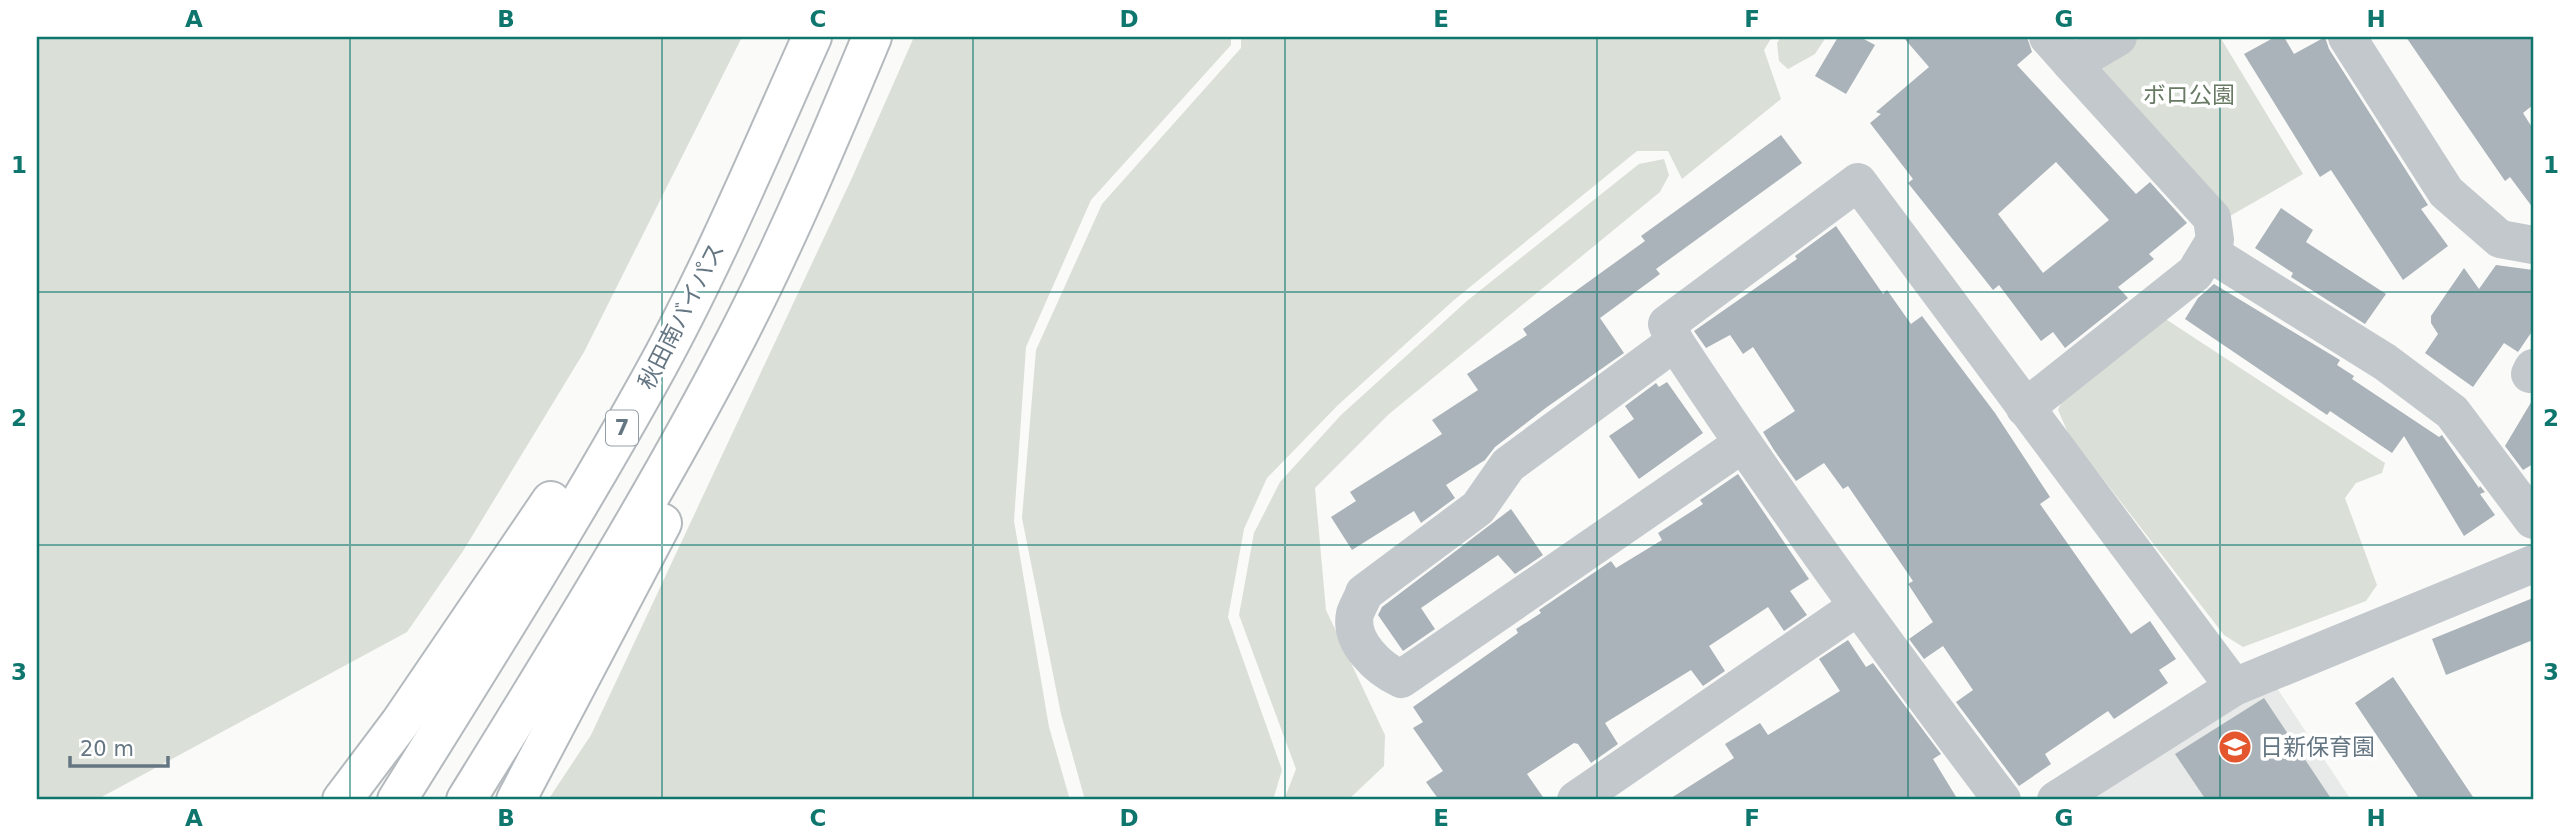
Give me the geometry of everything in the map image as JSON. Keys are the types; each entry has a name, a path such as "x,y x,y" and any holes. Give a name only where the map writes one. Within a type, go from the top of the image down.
{"highway":[{"name":"秋田南バイパス","path":"397,800 551,549 649,382 688,307 812,37"},
{"path":"466,800 582,613 738,334 872,37"},
{"path":"342,800 400,723 539,520 643,348 688,307"},
{"path":"516,800 723,408 738,334"}],"street":[{"path":"2025,408 2195,273 2210,253 2215,240 2212,218 2060,50 2118,37"},
{"path":"2347,37 2446,192 2500,239 2533,245"},
{"path":"2001,800 1857,607 1742,444 1675,342 1667,324 1858,183 2234,687"},
{"path":"2210,253 2385,362 2452,412 2533,520"},
{"path":"1675,342 1508,465 1478,508 1364,593 1355,614 1355,634 1383,671 1401,678 1742,444"},
{"path":"2056,800 2234,687 2533,564"},
{"path":"1576,800 1857,607"}],"shaded area":[{"name":"日新保育園","path":"2271,679 2351,800 2070,800"}],"green space":[{"path":"37,37 742,37 584,352 463,551 407,632 96,800 37,800"},
{"path":"914,37 1231,37 1231,45 1091,200 1026,347 1014,521 1049,727 1070,800 548,800 591,735 851,180"},
{"path":"1241,37 1772,37 1764,50 1781,99 1682,179 1668,151 1637,151 1454,300 1337,406 1267,478 1244,529 1228,617 1282,770 1273,800 1085,800 1061,714 1022,518 1036,350 1102,204 1241,48"},
{"path":"1781,37 1826,37 1815,54 1788,69 1779,61 1777,43"},
{"name":"ボロ公園","path":"2131,37 2220,37 2303,174 2223,220 2096,75"},
{"path":"1664,159 1669,175 1660,192 1389,414 1315,488 1326,610 1385,735 1384,766 1348,800 1284,800 1296,769 1239,615 1254,533 1280,482 1341,415 1468,300 1639,164"},
{"path":"2161,316 2385,463 2382,473 2356,483 2345,498 2377,585 2366,601 2243,647 2224,635 2069,435 2058,410 2065,393"}],"building":[{"path":"1838,37 1860,37 1875,45 1846,94 1815,76"},
{"path":"1903,37 2027,37 2032,52 2017,65 2136,194 2150,182 2187,223 2149,254 2154,259 2118,287 2128,298 2065,348 2053,332 2041,341 1999,285 1993,290 1908,183 1913,179 1870,123 1881,114 1876,112 1929,67","holes":["2056,162 2109,220 2043,273 1998,214"]},
{"path":"2275,37 2284,37 2294,54 2325,37 2329,49 2428,205 2421,209 2448,246 2403,280 2331,170 2320,177 2244,54"},
{"path":"2406,37 2533,37 2533,105 2523,113 2533,129 2533,208 2510,177 2505,181"},
{"path":"1781,135 1802,163 1656,269 1660,274 1600,318 1624,353 1495,447 1485,460 1446,485 1455,498 1421,523 1414,511 1352,550 1331,517 1356,501 1350,492 1442,434 1432,420 1478,390 1467,374 1527,335 1523,329 1645,241 1641,236"},
{"path":"2281,208 2313,230 2306,242 2386,294 2365,324 2291,277 2293,273 2255,248"},
{"path":"1836,226 1883,294 1887,290 1911,324 1922,316 1995,413 2050,497 2040,504 2131,634 2150,621 2176,659 2159,670 2168,683 2114,719 2108,711 2045,754 2051,764 2019,786 1956,702 1973,690 1943,646 1924,659 1909,639 1933,622 1908,584 1913,581 1848,486 1843,489 1824,463 1796,481 1763,432 1795,411 1753,347 1743,354 1730,335 1706,348 1694,331 1797,259 1795,256"},
{"path":"2496,265 2533,270 2533,330 2518,352 2504,343 2473,387 2425,353 2438,334 2431,323 2431,316 2464,268 2479,289"},
{"path":"2214,284 2340,360 2337,365 2354,376 2352,379 2439,437 2442,435 2479,488 2480,486 2485,492 2480,494 2495,515 2464,536 2404,436 2392,453 2330,411 2327,415 2185,319 2198,298"},
{"path":"1667,382 1703,433 1639,479 1609,436 1634,419 1625,406 1656,383 1659,387"},
{"path":"2533,399 2533,464 2523,470 2505,446"},
{"path":"1738,474 1809,579 1790,591 1807,615 1784,631 1768,607 1709,646 1725,671 1703,686 1691,670 1605,723 1618,744 1591,763 1578,744 1574,743 1527,774 1545,800 1439,800 1426,782 1443,771 1413,728 1423,722 1413,707 1518,633 1516,629 1541,613 1539,610 1611,561 1616,568 1662,540 1658,533 1703,504 1700,500"},
{"path":"1511,509 1543,555 1515,574 1498,555 1421,608 1435,629 1403,651 1378,615 1382,607"},
{"path":"2533,598 2533,640 2446,675 2432,639"},
{"path":"1848,640 1866,667 1873,663 1941,754 1933,759 1958,800 1668,800 1734,758 1725,744 1760,723 1768,735 1840,691 1819,659"},
{"path":"2393,677 2475,800 2420,800 2355,703"},
{"path":"2264,698 2332,800 2206,800 2175,754"}],"place":[{"name":"日新保育園","path":"2235,747"}]}
